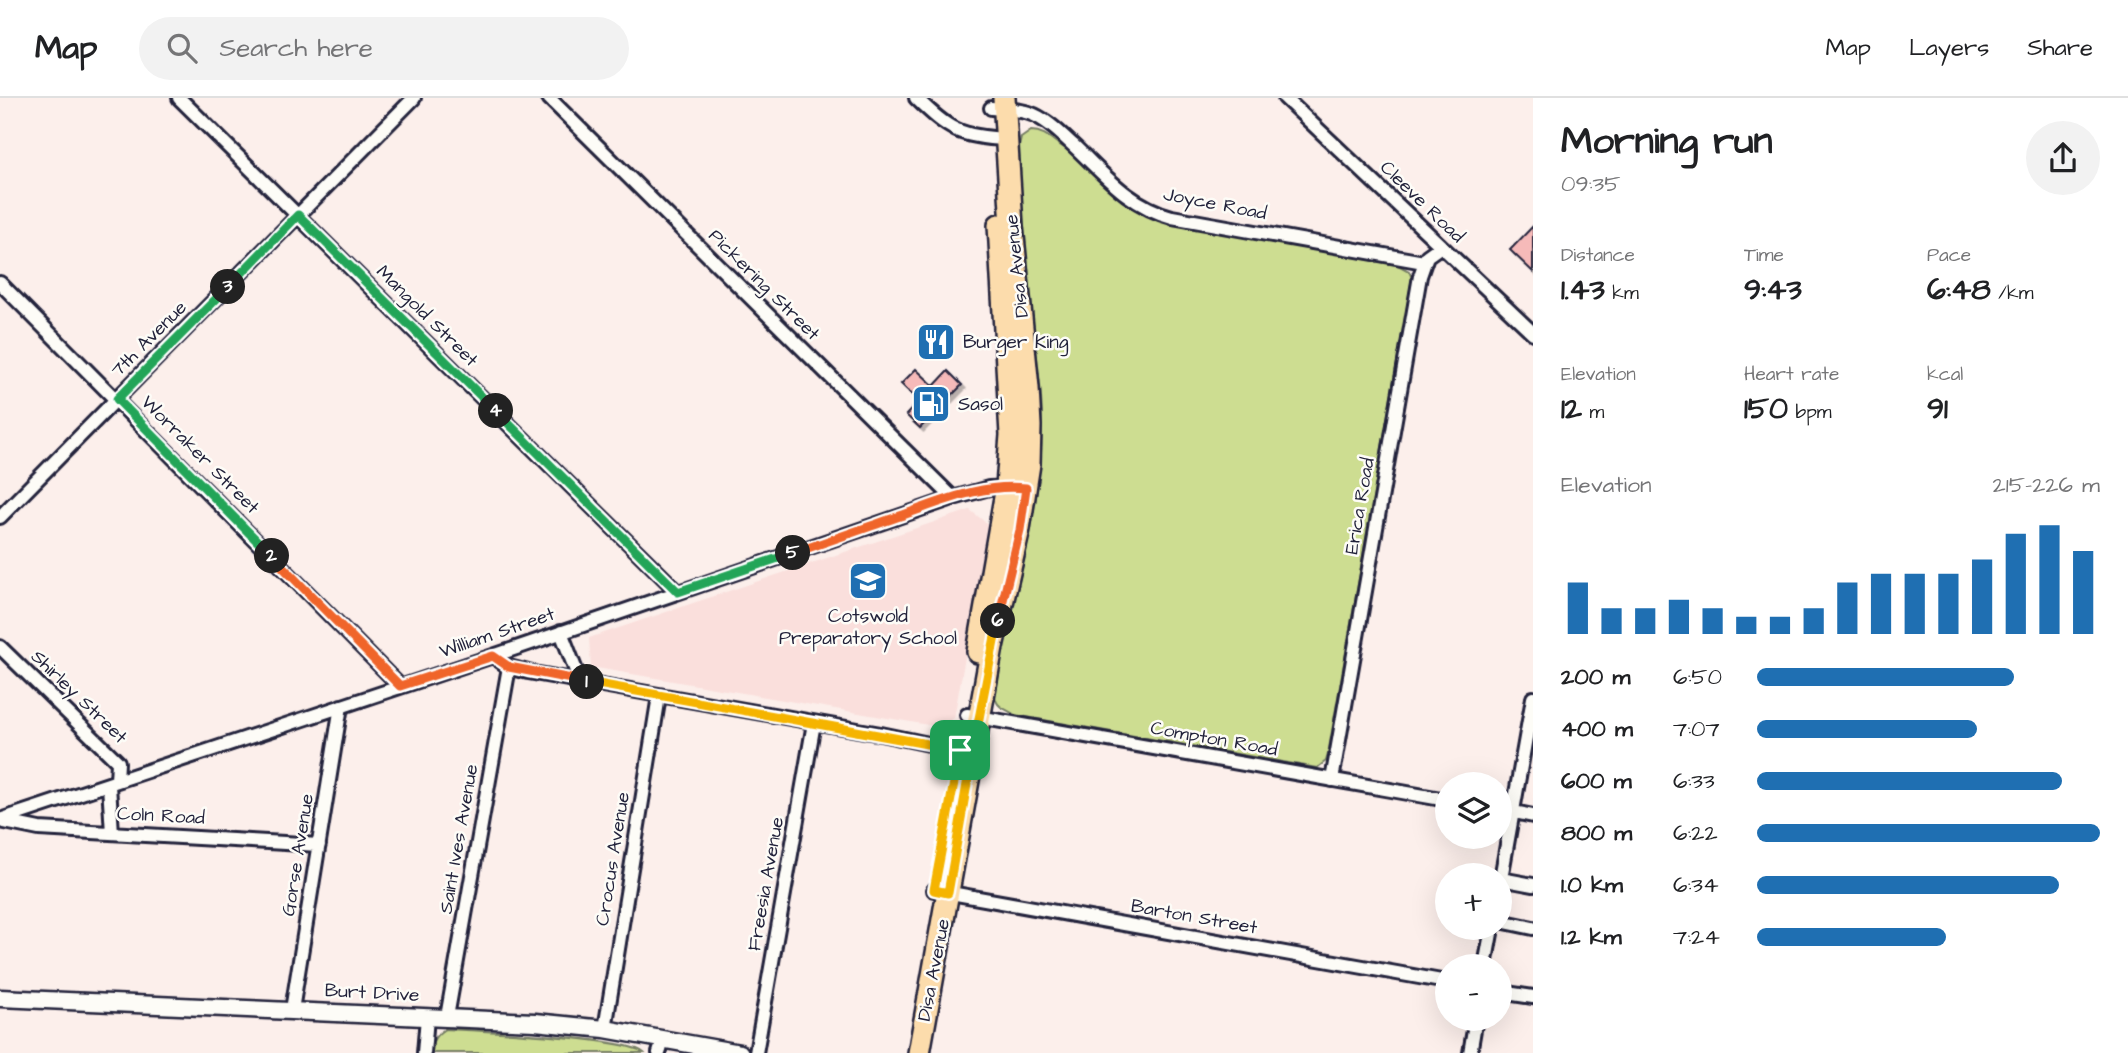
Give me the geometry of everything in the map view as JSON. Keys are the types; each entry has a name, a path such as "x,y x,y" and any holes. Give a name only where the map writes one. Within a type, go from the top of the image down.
{"main road":[{"name":"Disa Avenue","path":"919,1053 941,892 1016,487 1011,435 998,103"},
{"name":"Disa Avenue","path":"904,1053 941,892"}],"street":[{"name":"Mangold Street","path":"179,98 678,592"},
{"name":"7th Avenue","path":"0,517 414,98"},
{"name":"Pickering Street","path":"549,98 953,498"},
{"path":"916,98 954,130 999,139"},
{"name":"Cleeve Road","path":"1285,98 1533,333"},
{"name":"Joyce Road","path":"998,103 1028,113 1049,125 1128,196 1151,211 1424,262"},
{"path":"1424,262 1427,256 1441,246"},
{"name":"Erica Road","path":"1332,780 1424,262"},
{"name":"Worraker Street","path":"0,283 400,686"},
{"name":"William Street","path":"0,820 493,656 953,498 989,488 1016,487"},
{"path":"561,632 580,681"},
{"name":"Shirley Street","path":"0,647 118,762 113,783 112,833"},
{"path":"493,656 509,667 966,751"},
{"name":"Saint Ives Avenue","path":"447,1017 509,667"},
{"name":"Crocus Avenue","path":"605,1029 659,696"},
{"path":"1512,786 1533,698"},
{"name":"Gorse Avenue","path":"292,1010 341,706"},
{"name":"Compton Road","path":"973,715 1435,798"},
{"name":"Freesia Avenue","path":"756,1053 814,723"},
{"path":"1512,812 1533,816"},
{"name":"Coln Road","path":"0,820 39,829 319,845"},
{"path":"1512,883 1533,886"},
{"name":"Barton Street","path":"941,892 1435,980"},
{"path":"1512,924 1533,928"},
{"path":"1512,994 1533,998"},
{"name":"Burt Drive","path":"0,998 447,1017 605,1029 662,1046 740,1053"},
{"path":"424,1053 427,1017"},
{"path":"1470,1053 1474,1031"}],"shaded area":[{"name":"Cotswold Preparatory School","path":"970,510 989,525 954,718 940,727 591,667 589,638"}],"green space":[{"path":"1031,131 1042,133 1069,150 1117,197 1159,220 1398,265 1409,271 1412,278 1328,754 1326,761 1317,768 1015,715 1000,706 996,700 993,688 1032,521 1041,453 1041,389 1025,260 1017,156 1021,138"},
{"path":"445,1029 582,1039 632,1047 644,1053 430,1053 434,1039"}],"building":[{"path":"1533,226 1533,272 1510,250"},
{"path":"916,369 934,386 948,371 962,385 920,428 906,415 919,401 901,384"}],"place":[{"name":"Burger King","path":"936,342"},
{"name":"Sasol","path":"931,404"},
{"name":"Cotswold Preparatory School","path":"868,581"}],"route":[{"path":"298,215 678,592 953,498 989,488 1026,488 1020,530 992,647 948,893 934,890 960,750 528,672 509,667 493,656 400,686 117,399 298,215"}]}
